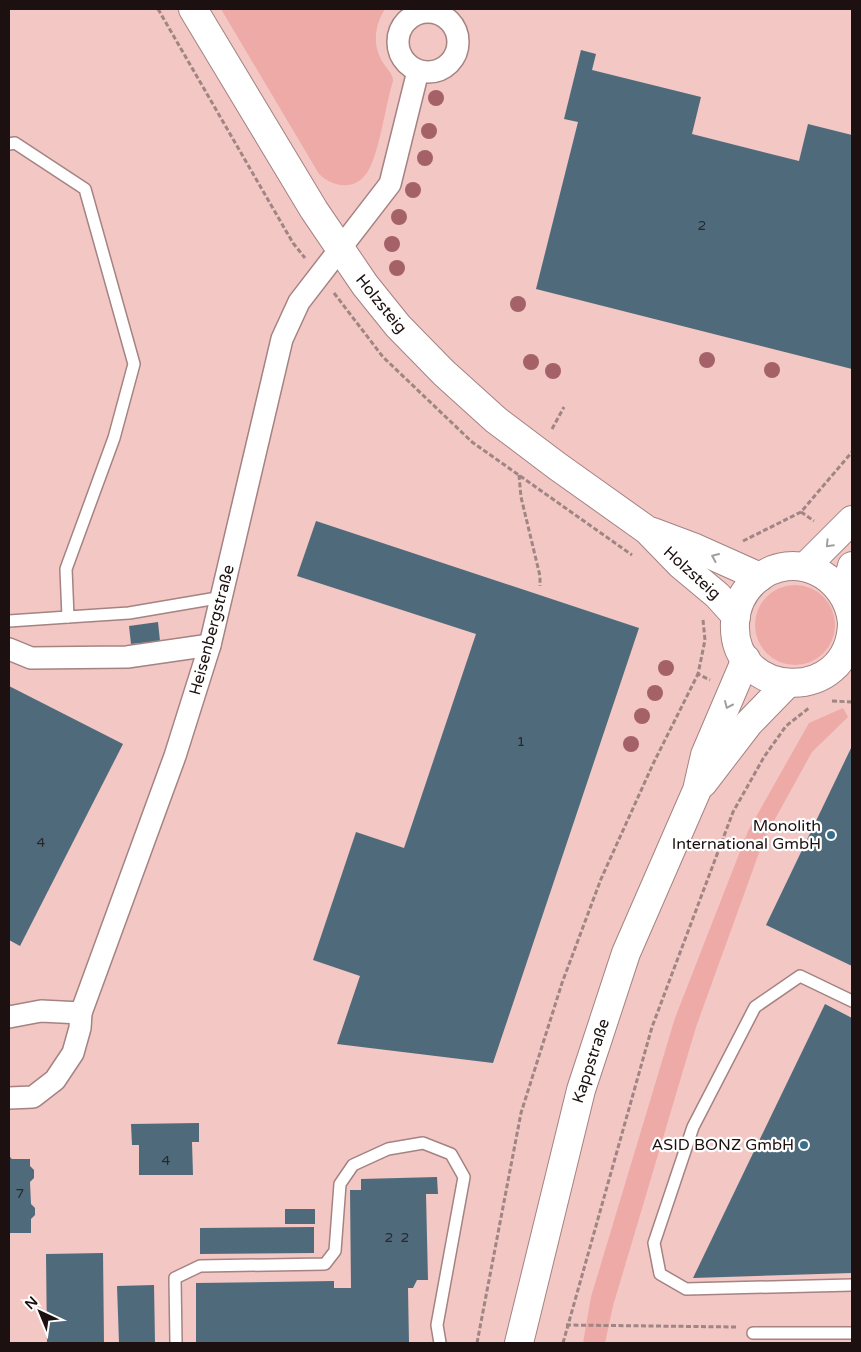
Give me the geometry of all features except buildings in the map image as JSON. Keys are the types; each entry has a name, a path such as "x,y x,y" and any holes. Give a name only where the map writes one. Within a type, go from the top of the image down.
{"street":[{"name":"Holzsteig","path":"193,9 285,164 340,251 378,302 420,350 496,420 647,530 681,565 717,595 736,616"},
{"path":"432,10 444,16 453,24 458,36 458,48 452,60 443,68 431,72 418,71 408,64 400,54 398,42 400,29 414,16 432,10"},
{"name":"Heisenbergstraße","path":"9,1098 33,1097 55,1080 73,1053 80,1028 81,1013 175,756 210,645 223,597 282,338 299,302 390,184 418,71"},
{"path":"805,567 852,520"},
{"name":"Holzsteig","path":"647,530 670,537 760,577"},
{"path":"844,594 852,566"},
{"path":"781,567 805,567 827,576 844,594 848,602 852,633 841,675 787,684 764,676 746,660 737,639 736,616 744,594 760,577 781,567"},
{"path":"9,649 31,658 118,657 210,645"},
{"name":"Kappstraße","path":"519,1343 581,1090 626,953 698,790 705,755 746,660"},
{"name":"Kappstraße","path":"698,790 749,723 787,684"},
{"path":"9,1017 40,1011 81,1013"}],"lane":[{"path":"9,144 15,143 85,189 134,364 114,438 66,569 68,617"},
{"path":"9,622 128,613 223,597"},
{"path":"852,1002 800,976 755,1007 693,1127 654,1243 660,1274 686,1289 852,1286"},
{"path":"176,1343 175,1278 200,1266 324,1264 335,1251 340,1184 352,1166 388,1149 424,1142 451,1154 464,1177 437,1325 440,1343"},
{"path":"753,1333 852,1333"}],"path":[{"path":"540,586 540,576 521,497 518,476 556,425 564,407"},
{"path":"724,560 735,545 801,512 852,452"},
{"path":"477,1343 521,1113 562,983 601,879 657,756 698,674"},
{"path":"563,1343 566,1325 652,1027 733,812 764,757 786,726"},
{"path":"566,1325 741,1327 753,1333"}],"shaded area":[{"path":"9,9 852,9 852,1343 9,1343"},
{"path":"221,9 385,9 377,29 376,44 380,57 391,74 393,81 376,153 368,171 357,182 345,185 338,184 325,179 319,174"},
{"path":"795,585 810,588 823,597 832,610 835,625 832,640 823,653 810,662 795,665 780,662 767,653 758,640 755,625 758,610 767,597 780,588"},
{"path":"843,708 848,717 812,752 764,839 696,1027 613,1306 605,1343 583,1343 591,1297 675,1018 748,831 809,723"}],"place":[{"name":"Monolith International GmbH","path":"831,835"},
{"name":"ASID BONZ GmbH","path":"804,1145"}]}
